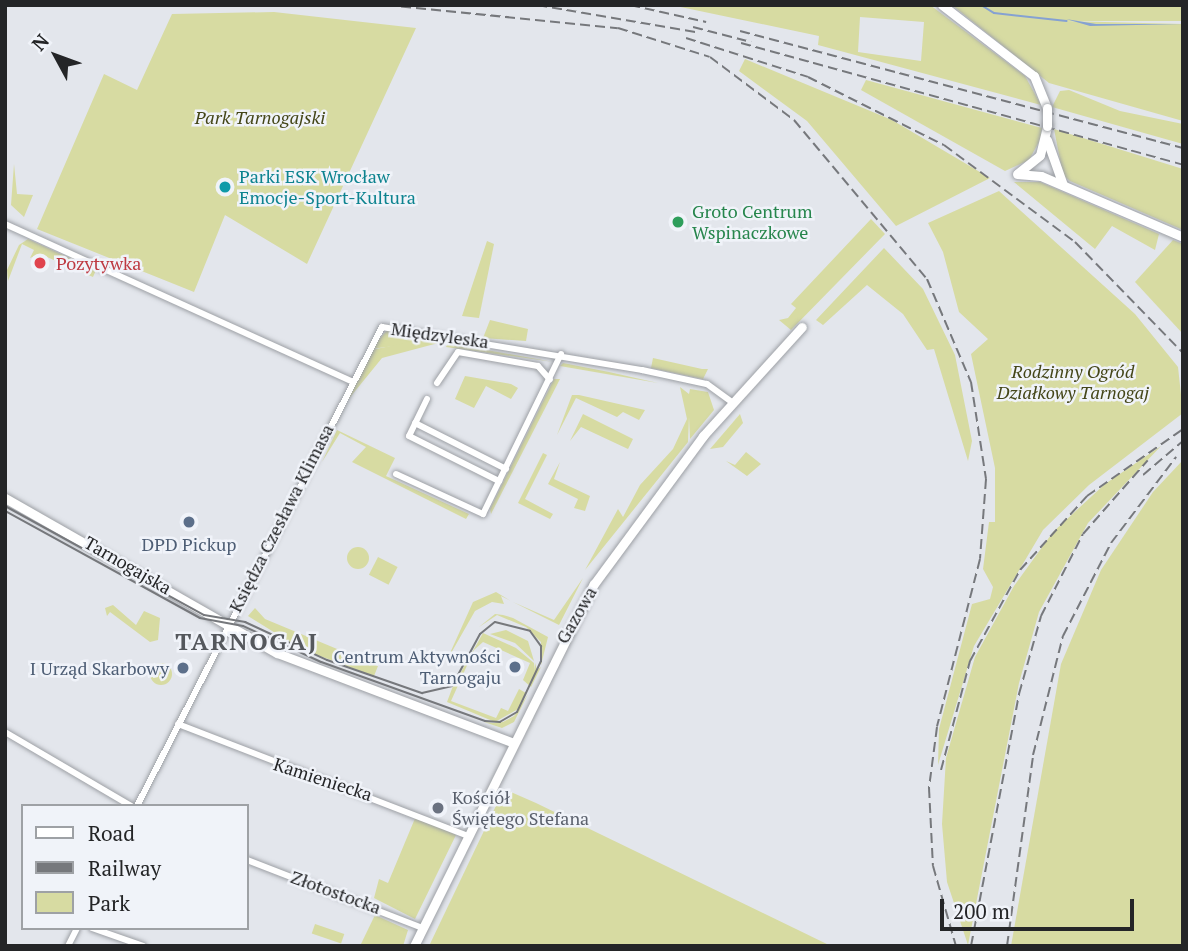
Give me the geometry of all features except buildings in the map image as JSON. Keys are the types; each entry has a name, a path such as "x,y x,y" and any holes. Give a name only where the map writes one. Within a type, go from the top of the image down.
{"street":[{"path":"942,5 1034,76 1047,108 1047,138 1063,185"},
{"path":"1047,138 1035,161 1017,174 1063,185 1183,237"},
{"path":"5,224 351,381"},
{"name":"Międzyleska","path":"351,381 372,339 390,325 561,354 707,384 732,402"},
{"name":"Gazowa","path":"414,946 511,742 604,567 732,402 802,327"},
{"name":"Międzyleska","path":"437,383 458,352 538,366 550,380"},
{"path":"396,474 480,516 506,469 561,354"},
{"name":"Księdza Czesława Klimasa","path":"138,804 351,381"},
{"path":"427,399 409,436 499,481"},
{"path":"415,423 506,469"},
{"name":"Tarnogajska","path":"5,498 228,624 246,638 325,675 511,742"},
{"name":"Kamieniecka","path":"178,724 468,836"},
{"path":"5,732 128,804"},
{"name":"Złotostocka","path":"248,860 422,928"},
{"path":"68,946 76,930"},
{"path":"98,930 143,946"}],"green space":[{"path":"671,5 930,5 1025,76 1041,105 818,45 819,36","holes":["860,17 924,22 921,61 858,52"]},
{"path":"952,5 1183,6 1183,21 1065,21 1183,24 1183,121 1049,83"},
{"name":"Park Tarnogajski","path":"274,12 416,28 307,264 225,215 194,292 37,229 104,74 137,90 172,14"},
{"path":"745,59 892,120 990,178 896,226 807,121 739,71"},
{"path":"866,80 1042,128 1040,140 1029,160 1005,171 861,90"},
{"path":"1069,90 1120,111 1183,124 1183,144 1052,107 1060,91"},
{"path":"1054,129 1183,169 1183,230 1070,181 1063,175"},
{"path":"14,164 17,194 33,195 24,217 11,205"},
{"path":"1014,182 1040,182 1159,234 1155,250 1112,226 1095,249"},
{"name":"Rodzinny Ogród Działkowy Tarnogaj","path":"999,191 1135,314 1178,367 1183,413 1089,485 1043,530 974,646 938,765 939,729 972,604 990,599 993,587 983,569 989,522 995,522 995,468 971,354 988,339 959,312 943,252 928,223"},
{"path":"871,219 885,234 791,330 779,320 788,318 796,308 791,304"},
{"path":"28,239 96,270 93,277 40,254 30,258 34,250 22,244 8,281 7,270 19,245"},
{"path":"1173,240 1183,244 1183,334 1135,282"},
{"path":"487,241 494,244 479,318 462,316"},
{"path":"884,248 923,289 955,355 972,441 968,461 934,349 927,350 903,314 867,285 823,325 816,320"},
{"path":"490,320 528,329 526,341 483,338"},
{"path":"387,330 440,337 441,340 371,349"},
{"path":"425,339 442,342 382,358 347,401 371,350"},
{"path":"448,343 548,361 554,362 446,347"},
{"path":"653,358 708,369 703,379 651,368"},
{"path":"563,363 609,372 658,383 560,366"},
{"path":"465,376 511,384 518,388 511,399 486,386 474,408 455,399"},
{"path":"554,379 560,379 491,514 490,509"},
{"path":"680,387 689,394 690,389 708,392 714,410 690,439 689,417 688,442 585,570 618,509 623,517 640,485 673,449 687,419"},
{"path":"572,395 645,410 639,420 623,412 617,417 576,398 557,435"},
{"path":"583,414 633,439 628,449 581,427 570,441"},
{"path":"740,414 743,423 723,447 710,449"},
{"path":"337,430 395,458 386,476 469,514 466,519 352,462 366,447 340,433 322,462"},
{"path":"1161,446 1088,523 1039,612 1019,683 968,945 947,882 942,824 946,758 975,657 1014,586 1053,532 1105,484"},
{"path":"746,452 761,464 747,476 726,461 735,465"},
{"path":"543,453 547,455 525,499 553,514 550,519 518,503"},
{"path":"1183,460 1183,946 1011,946 1061,664 1101,570 1153,492"},
{"path":"560,462 554,479 590,496 585,511 574,508 578,499 548,484"},
{"path":"354,547 362,547 369,554 369,562 362,569 354,569 347,562 347,554"},
{"path":"378,557 398,567 389,585 369,575"},
{"path":"583,578 559,625 513,602 554,620"},
{"path":"496,592 511,601 501,596 504,604 492,602 475,611 446,662 473,602"},
{"path":"113,605 136,625 144,611 160,618 158,640 150,642 110,612 107,616 105,608"},
{"path":"255,608 265,619 378,666 374,676 301,649 248,616"},
{"path":"495,614 513,618 548,637 541,665 541,642 526,627 497,615 479,627"},
{"path":"506,630 528,641 534,661 515,643 490,634"},
{"path":"483,633 516,648 534,663 534,671 535,663 537,670 541,667 531,687 523,680 530,663 483,642 474,650 451,701 496,718 501,708 508,711 519,689 526,693 520,706 528,694 514,722 502,728 484,722 494,723 503,722 514,716 520,708 495,722 447,702 453,686"},
{"path":"161,663 169,666 172,674 169,682 161,685 153,682 150,674 153,666"},
{"path":"504,789 536,803 831,946 429,946"},
{"path":"416,816 456,835 415,919 374,898 379,879 388,883"},
{"path":"375,915 408,930 403,946 360,946"},
{"path":"315,924 344,934 341,944 312,933"}],"water":[{"path":"1066,19 1096,24 1183,24 1090,26"}],"waterway":[{"path":"981,5 994,13 1067,21"}],"tram line":[{"path":"5,506 204,615 245,622 327,660 422,693 452,686 480,634 495,622 530,631 541,646 541,661 517,712 500,722 485,721 321,662 243,626 200,618 5,511"}],"railway":[{"path":"5,6 56,5"},
{"path":"386,5 618,28 710,57 794,120 927,279 971,382 986,479 980,559 937,727 929,788 933,866 956,946"},
{"path":"537,5 700,33"},
{"path":"630,5 706,22"},
{"path":"693,27 751,42"},
{"path":"740,31 1183,148"},
{"path":"686,38 808,77 944,145 1075,242 1183,353"},
{"path":"741,43 1183,165"},
{"path":"941,770 970,661 1020,570 1087,496 1183,429"},
{"path":"1143,475 1183,441"},
{"path":"1007,946 1033,755 1063,636 1111,543 1176,457"},
{"path":"971,946 1019,694 1041,616 1083,534 1148,460"}],"place":[{"name":"Parki ESK Wrocław Emocje-Sport-Kultura","path":"225,187"},
{"name":"Groto Centrum Wspinaczkowe","path":"678,222"},
{"name":"Pozytywka","path":"40,263"},
{"name":"DPD Pickup","path":"189,522"},
{"name":"Centrum Aktywności Tarnogaju","path":"515,667"},
{"name":"I Urząd Skarbowy","path":"183,668"},
{"name":"Kościół Świętego Stefana","path":"438,808"}],"district":[{"name":"TARNOGAJ","path":"247,642"}]}
